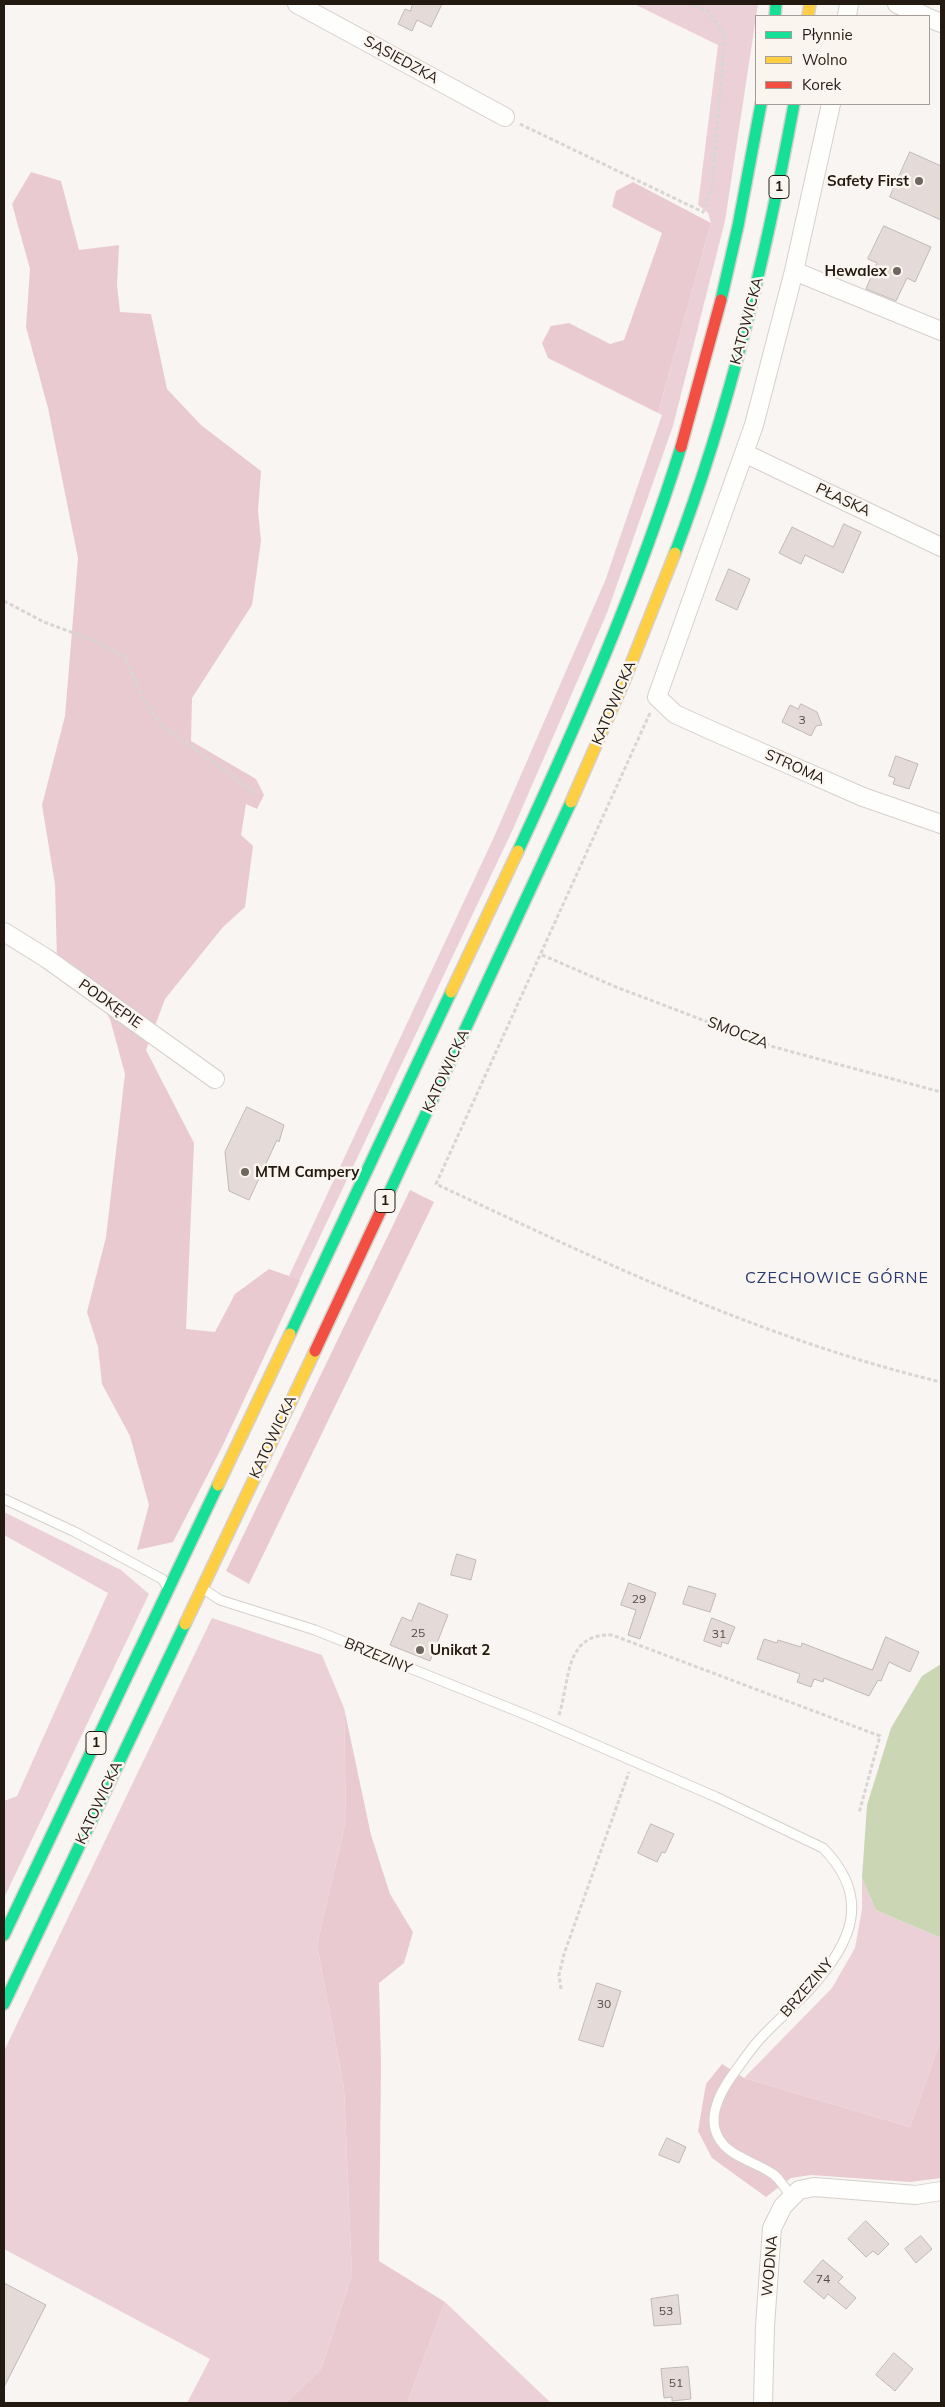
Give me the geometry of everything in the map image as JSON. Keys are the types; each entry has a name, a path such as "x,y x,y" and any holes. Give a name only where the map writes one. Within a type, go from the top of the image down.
{"main road":[{"name":"KATOWICKA","path":"4,1935 520,843 578,716 629,594 672,474 712,339 747,189 761,105"},
{"name":"KATOWICKA","path":"4,2004 508,938 615,703 650,618 679,540 730,383 761,269 779,189 794,105"}],"street":[{"name":"SĄSIEDZKA","path":"297,4 505,117"},
{"path":"897,4 923,15"},
{"path":"657,697 744,453 794,271 831,105"},
{"path":"794,271 941,331"},
{"name":"PŁASKA","path":"744,453 941,547"},
{"name":"STROMA","path":"657,697 675,714 708,729 863,797 941,824"},
{"name":"PODKĘPIE","path":"4,932 46,958 216,1079"},
{"name":"WODNA","path":"763,2403 765,2326 772,2228 783,2206 798,2190 814,2187 916,2195 941,2191"}],"lane":[{"path":"4,1499 75,1532 162,1578 167,1592"},
{"name":"BRZEZINY","path":"202,1586 209,1594 220,1600 315,1630 633,1761 823,1848 837,1862 848,1880 853,1901 850,1931 834,1959 811,1989 759,2040 728,2082 716,2106 715,2128 722,2143 734,2154 774,2174 792,2197"}],"path":[{"path":"505,117 703,212 712,186 717,107 725,35 708,11 691,4"},
{"path":"4,600 44,622 95,641 124,656 143,699 162,726 256,793"},
{"path":"657,697 542,955 436,1184 560,1242 775,1333 941,1382"},
{"name":"SMOCZA","path":"542,955 616,987 774,1047 941,1092"},
{"path":"554,1727 562,1704 574,1653 586,1640 598,1634 612,1635 880,1736 859,1813"},
{"path":"561,1989 559,1975 564,1954 633,1761"}],"shaded area":[{"path":"634,4 758,4 725,221 673,426 607,613 513,829 298,1283 289,1276 494,837 605,581 662,415 658,413 711,223 708,213 698,205 718,45"},
{"path":"31,172 61,181 79,250 119,245 117,285 120,312 151,314 167,389 201,425 261,471 258,511 261,541 252,605 192,698 191,741 256,779 264,795 257,809 246,804 241,835 253,846 245,907 223,927 165,999 146,1050 194,1143 186,1329 215,1332 235,1294 269,1269 300,1280 222,1447 173,1542 137,1550 149,1505 130,1436 102,1384 98,1347 87,1312 106,1237 125,1074 110,1019 80,970 57,962 55,884 42,805 65,716 78,558 48,408 26,327 30,269 12,204"},
{"path":"633,182 711,223 658,413 548,358 542,343 551,326 569,323 610,344 624,340 662,233 612,207 616,191"},
{"path":"410,1190 434,1202 249,1584 226,1571"},
{"path":"4,1512 121,1570 149,1594 4,1898 4,1801 17,1796 108,1593 4,1535"},
{"path":"212,1618 322,1655 344,1708 346,1820 317,1945 344,2088 352,2275 321,2369 286,2403 187,2403 210,2359 4,2249 4,2051"},
{"path":"941,1664 941,1938 876,1910 862,1878 867,1805 891,1728 922,1676"},
{"path":"344,1708 371,1835 390,1894 413,1932 404,1963 379,1983 381,2063 379,2261 445,2302 407,2403 286,2403 321,2369 352,2275 344,2088 317,1945 346,1820"},
{"path":"862,1878 876,1910 941,1938 941,2039 910,2127 744,2078 832,1988 855,1948 862,1909"},
{"path":"941,2039 941,2178 910,2182 811,2175 791,2178 766,2197 712,2158 698,2131 706,2084 722,2064 744,2078 910,2127"},
{"path":"445,2302 551,2403 407,2403"}],"building":[{"path":"413,4 442,4 431,27 417,20 412,31 398,24 405,9 410,11"},
{"name":"Safety First","path":"910,152 941,166 941,220 890,197"},
{"name":"Hewalex","path":"884,226 931,247 915,282 907,278 896,301 866,289 877,263 868,259"},
{"path":"844,524 861,532 843,573 805,555 801,564 779,553 792,527 833,547"},
{"path":"729,569 750,579 737,610 716,600"},
{"path":"801,704 817,712 822,725 816,726 811,736 782,722 790,705 798,709"},
{"path":"896,756 918,764 909,789 893,784 895,778 889,776"},
{"name":"MTM Campery","path":"247,1107 284,1125 279,1142 277,1140 249,1200 229,1191 225,1152"},
{"path":"457,1554 476,1560 471,1580 451,1575"},
{"path":"629,1583 656,1593 640,1639 628,1635 636,1610 621,1605"},
{"path":"689,1586 716,1594 710,1612 683,1604"},
{"path":"419,1603 448,1615 430,1661 390,1645 402,1617 411,1621"},
{"path":"712,1618 735,1627 728,1644 722,1642 721,1647 704,1641"},
{"path":"886,1637 919,1652 910,1672 889,1662 881,1681 878,1680 869,1696 824,1678 823,1682 814,1679 811,1687 797,1682 800,1674 757,1659 764,1639 777,1643 778,1640 801,1647 802,1643 872,1670"},
{"path":"651,1824 674,1834 665,1853 662,1852 657,1862 638,1853"},
{"path":"597,1983 621,1991 603,2047 579,2040"},
{"path":"667,2138 686,2147 679,2163 659,2155"},
{"path":"866,2221 889,2244 878,2255 873,2251 866,2257 848,2239"},
{"path":"921,2236 932,2249 916,2263 905,2249"},
{"path":"823,2260 843,2277 838,2282 856,2298 846,2309 828,2294 824,2299 804,2282"},
{"path":"4,2283 46,2305 4,2387"},
{"path":"678,2295 681,2324 654,2326 651,2299"},
{"path":"894,2353 913,2369 895,2391 876,2375"},
{"path":"688,2367 691,2399 672,2401 672,2397 664,2398 661,2369"}],"traffic: fast":[{"path":"775,15 776,4"},
{"path":"721,300 738,226 761,105"},
{"path":"675,553 713,443 745,331 759,275 794,105"},
{"path":"518,851 585,702 627,601 681,447"},
{"path":"382,1208 571,802"},
{"path":"290,1334 451,992"},
{"path":"4,1935 218,1485"},
{"path":"4,2004 185,1624"}],"traffic: slow":[{"path":"808,15 810,4"},
{"path":"571,802 625,679 675,553"},
{"path":"451,992 518,851"},
{"path":"218,1485 290,1334"},
{"path":"185,1624 315,1351"}],"traffic: jam":[{"path":"681,447 721,300"},
{"path":"315,1351 382,1208"}],"place":[{"name":"Safety First","path":"919,181"},
{"name":"Hewalex","path":"897,271"},
{"name":"MTM Campery","path":"245,1172"},
{"name":"Unikat 2","path":"420,1650"}],"district":[{"name":"CZECHOWICE GÓRNE","path":"837,1278"}]}
